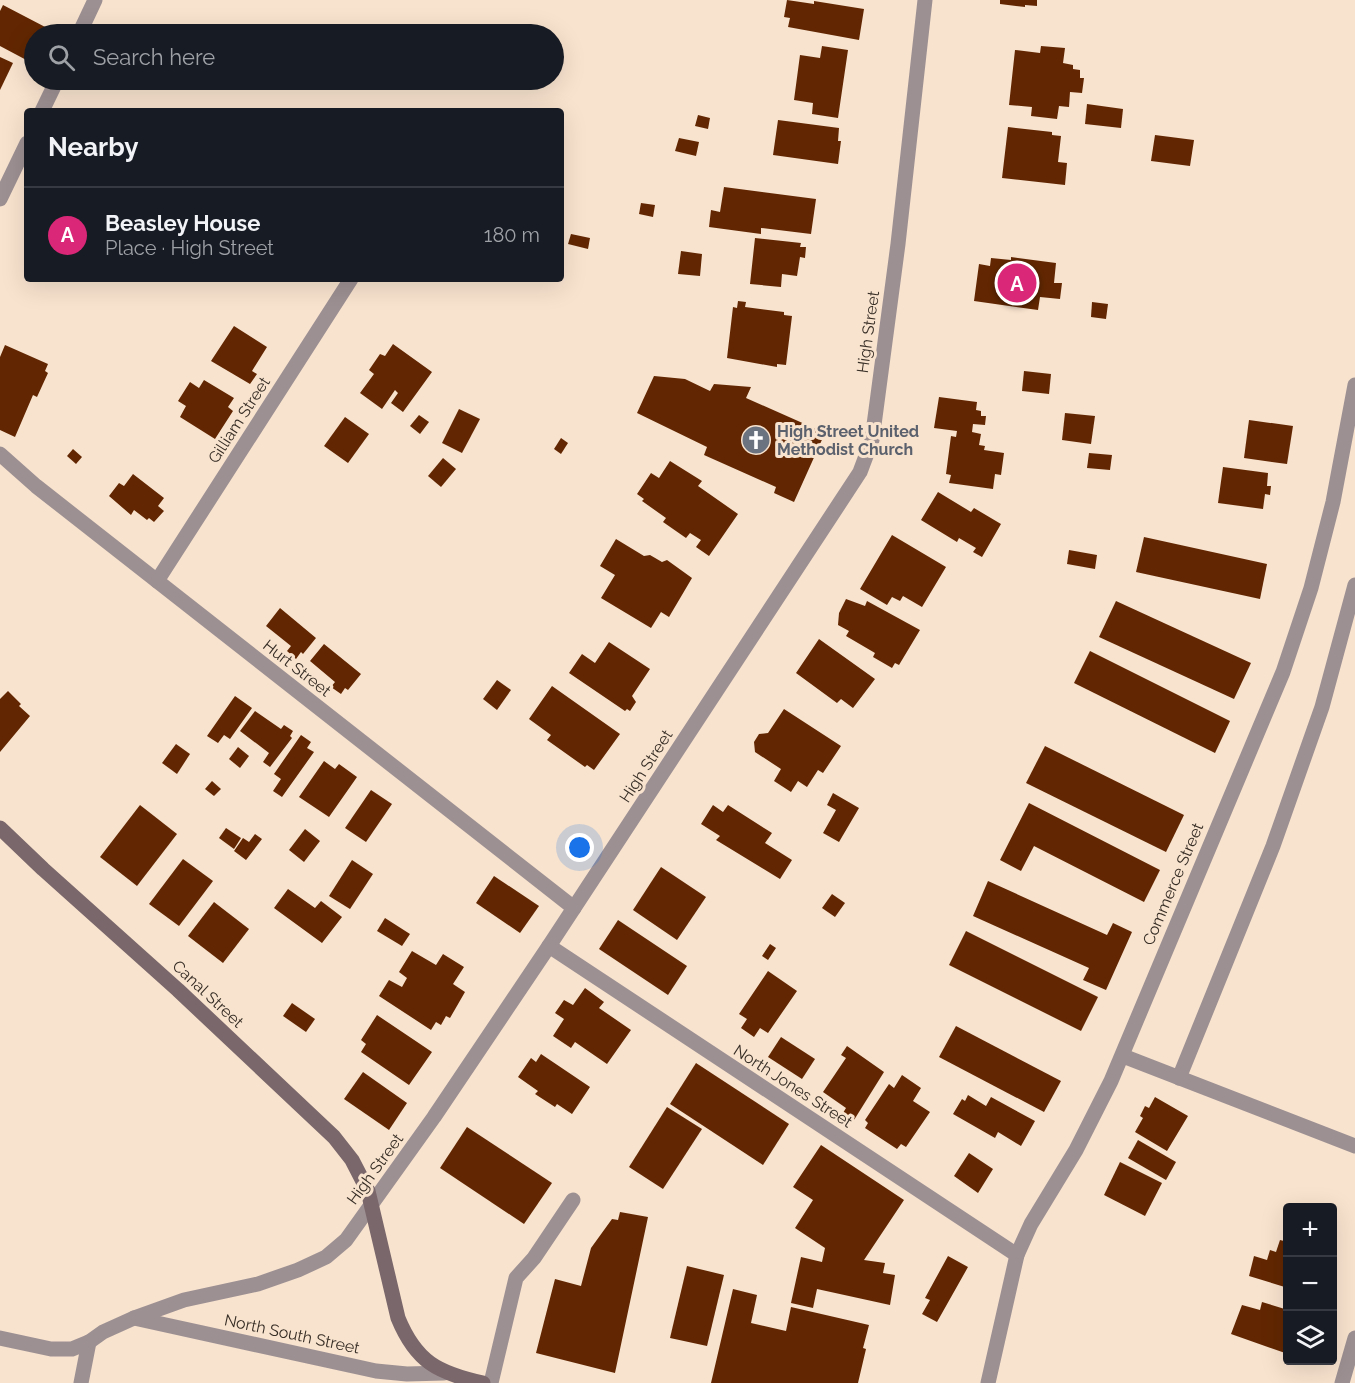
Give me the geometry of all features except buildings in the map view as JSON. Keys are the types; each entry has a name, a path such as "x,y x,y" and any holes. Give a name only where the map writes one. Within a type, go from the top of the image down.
{"main road":[{"name":"Canal Street","path":"0,828 178,990 334,1137 352,1160 371,1202"},
{"name":"North South Street","path":"371,1202 398,1318 405,1336 421,1356 444,1373 483,1383"}],"street":[{"path":"84,24 95,0"},
{"name":"High Street","path":"89,1342 103,1332 134,1318 184,1300 258,1284 298,1270 326,1257 345,1240 434,1117 549,946 860,472 872,440 898,244 925,0"},
{"path":"43,108 52,90"},
{"path":"0,199 24,149"},
{"name":"Gilliam Street","path":"157,581 349,282"},
{"name":"Commerce Street","path":"988,1383 1017,1255 1031,1224 1076,1150 1123,1056 1146,994 1283,672 1311,588 1328,523 1355,385"},
{"name":"Hurt Street","path":"0,454 36,486 574,908"},
{"path":"1179,1078 1272,846 1322,707 1355,585"},
{"name":"North Jones Street","path":"549,946 1017,1255"},
{"path":"1123,1056 1355,1146"},
{"path":"491,1383 516,1278 534,1258 573,1200"},
{"name":"North South Street","path":"134,1318 376,1371 407,1374 444,1373"},
{"path":"0,1338 51,1349 72,1349 89,1342"},
{"path":"1342,1383 1355,1338"},
{"path":"81,1383 89,1342"}],"place":[{"name":"Beasley House","path":"1017,283"},
{"name":"High Street United Methodist Church","path":"756,440"}]}
